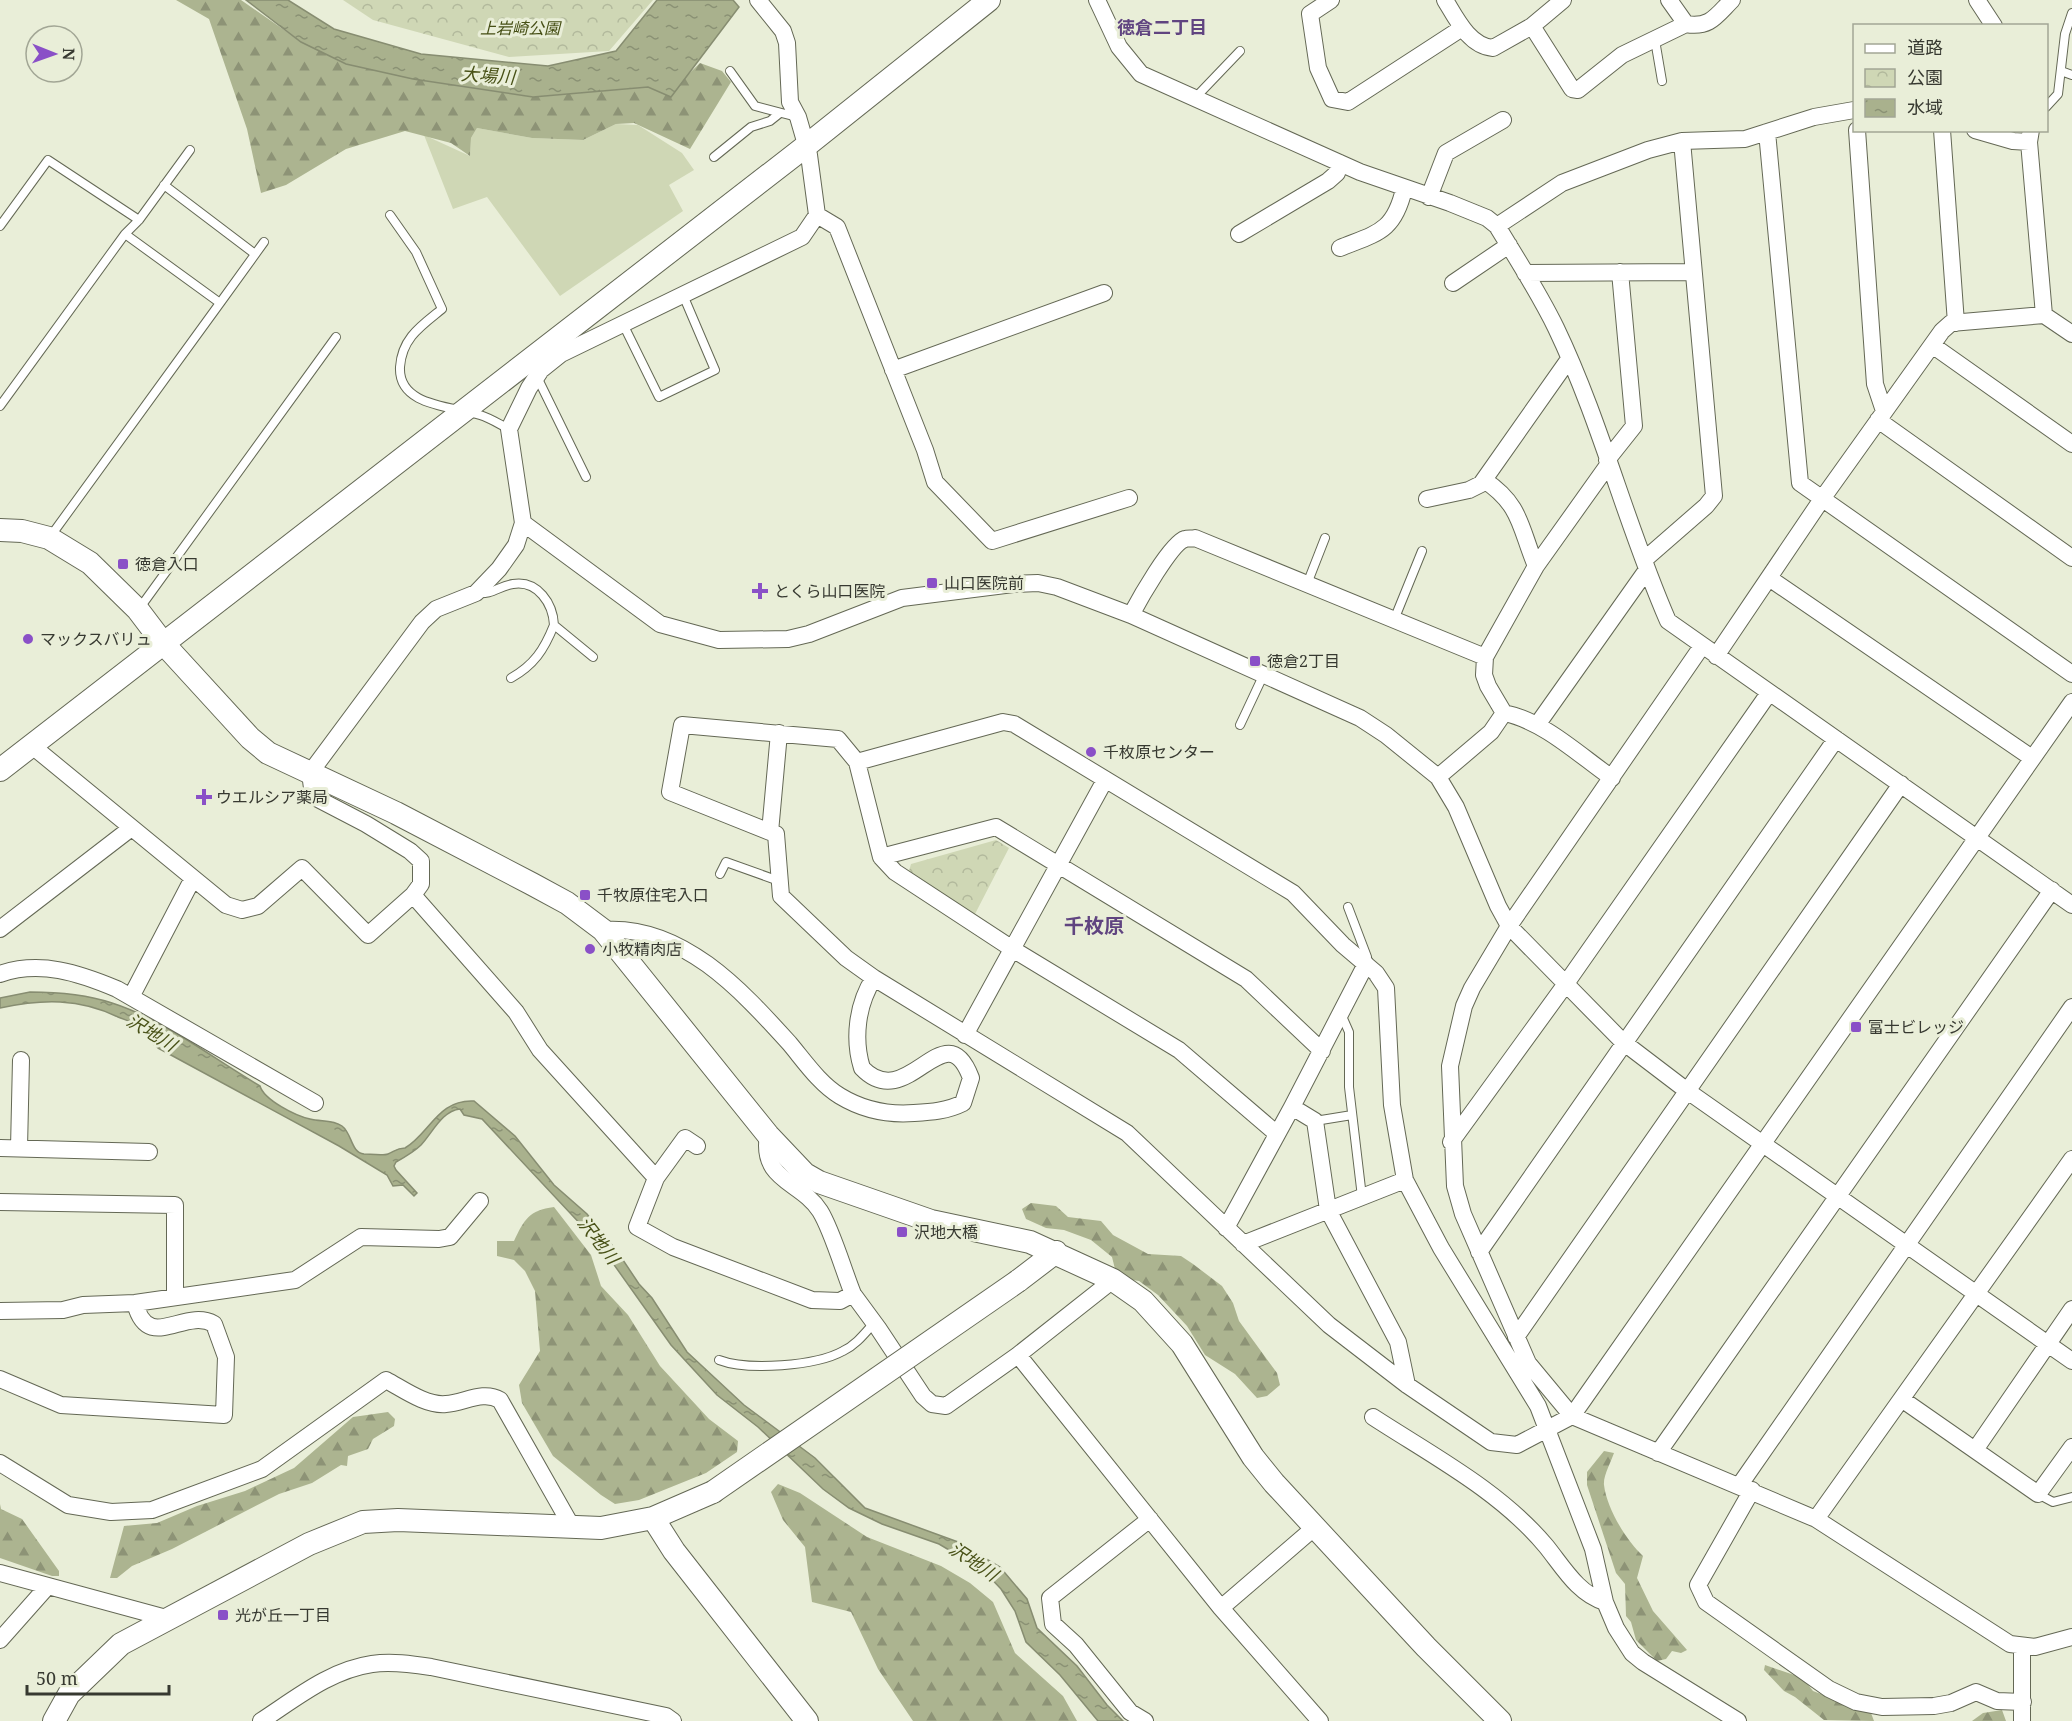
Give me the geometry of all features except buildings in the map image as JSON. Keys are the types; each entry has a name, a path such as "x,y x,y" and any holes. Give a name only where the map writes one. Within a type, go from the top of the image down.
{"street":[{"path":"31,745 192,880 226,905 242,910 264,903 302,868 368,935 413,895 421,884 421,861 410,851 366,824 318,799 312,788 310,773 422,622 444,605 476,593 499,569 516,545 523,524 509,429 537,376 561,354 802,237 817,215 814,180 806,146 798,117 790,102 787,43 783,31 758,0"},
{"path":"0,770 806,146 988,0"},
{"path":"1097,0 1119,47 1141,74 1340,163 1404,189 1487,218 1497,226 1556,328 1645,566 1668,621 1977,838 2070,900"},
{"path":"1331,0 1310,14 1318,68 1332,99 1347,102 1462,28"},
{"path":"1445,0 1462,28 1481,45 1493,48 1532,26 1563,0"},
{"path":"1670,0 1686,24"},
{"path":"1532,26 1572,89 1578,90 1622,55 1686,24 1700,26 1708,24 1732,0"},
{"path":"1977,0 1993,24"},
{"path":"1497,226 1562,183 1648,150 1682,141 1745,139 1814,117 1853,110"},
{"path":"1429,197 1446,153 1503,120"},
{"path":"1767,132 1800,483 2072,674"},
{"path":"1857,132 1875,384 1881,416 2072,558"},
{"path":"1942,132 1956,323"},
{"path":"1982,132 2013,141 2030,136 2044,315"},
{"path":"1537,725 1645,566 1714,496 1691,272 1682,141"},
{"path":"1239,234 1328,182 1336,173 1340,163"},
{"path":"1340,248 1387,226 1395,218 1404,189"},
{"path":"817,215 837,227 925,450 935,482 992,541 1129,498"},
{"path":"1453,283 1509,245"},
{"path":"1504,714 1484,675 1485,657 1536,566 1634,426 1620,272"},
{"path":"1525,273 1691,272"},
{"path":"893,370 1104,293"},
{"path":"1716,656 1822,499 1942,331 1951,323 2044,315 2072,334"},
{"path":"1932,345 2072,444"},
{"path":"1427,499 1469,490 1484,480 1569,359"},
{"path":"1484,480 1496,488 1520,517 1536,566"},
{"path":"523,524 660,624 719,640 788,639 809,634 902,598 1013,584 1057,587 1131,615 1360,718 1386,735 1438,777 1456,807 1498,906 1509,926 1623,1042 1686,1090 1838,1194 2072,1360"},
{"path":"0,530 22,531 49,538 90,563 138,610 163,643 250,738 268,753 396,813 532,884 567,903 603,930 768,1135 805,1174 819,1182 931,1221 1030,1242 1113,1280 1143,1301 1182,1344 1253,1457 1314,1528 1500,1721"},
{"path":"1131,615 1143,593 1176,547 1184,539 1195,538 1485,657"},
{"path":"1769,578 2032,758"},
{"path":"1702,646 1509,926 1472,987 1456,1029 1450,1066 1451,1142 1455,1186 1463,1214 1516,1337 1538,1378 1572,1416 1816,1519 1972,1622 2010,1644 2035,1647 2072,1637"},
{"path":"1451,1142 1565,985 1769,693"},
{"path":"1276,1134 1179,1050 907,883 881,857 856,762 838,739 682,725 670,792 776,834 781,896 846,958 873,978 1127,1133 1329,1325 1407,1385 1491,1442 1518,1445 1572,1416 2072,702"},
{"path":"1504,714 1521,717 1537,725 1612,778"},
{"path":"1438,777 1491,732 1504,714"},
{"path":"856,762 1009,722 1293,893 1343,945 1384,981 1392,1105 1405,1180 1441,1248 1538,1406 1593,1549 1605,1602 1616,1628 1632,1653 1738,1721"},
{"path":"770,832 778,733"},
{"path":"1479,1252 1623,1042 1836,740"},
{"path":"965,1035 1014,950 1105,780"},
{"path":"1516,1337 1901,784"},
{"path":"881,857 996,826 1246,979 1322,1051"},
{"path":"0,929 130,829"},
{"path":"131,997 192,880"},
{"path":"1658,1453 2052,890"},
{"path":"413,895 516,1012 540,1050 656,1178"},
{"path":"603,930 641,931 679,948 709,966 745,994 824,1083 853,1103 874,1111 899,1114 937,1112 963,1103 971,1078 961,1059 951,1054 935,1055 904,1078 894,1082 879,1081 862,1068 857,1040 858,1025 860,1012 873,978"},
{"path":"1226,1228 1322,1051 1366,964"},
{"path":"0,974 46,967 83,974 131,997 315,1103"},
{"path":"2023,1702 1997,1701 1976,1692 1951,1703 1934,1706 1882,1707 1856,1702 1829,1689 1706,1602 1698,1585 1745,1488 1907,1243 2072,1007"},
{"path":"19,1148 21,1060"},
{"path":"1292,1107 1315,1121 1328,1210 1398,1342 1407,1385"},
{"path":"768,1135 765,1152 770,1164 784,1181 820,1212 853,1294 923,1396 932,1404 946,1406 954,1403 1113,1280"},
{"path":"697,1146 685,1138 656,1178 637,1227 673,1247 812,1300 840,1301 853,1294"},
{"path":"0,1148 149,1152"},
{"path":"1816,1519 1903,1400 2072,1159"},
{"path":"1244,1244 1405,1180"},
{"path":"0,1311 63,1310 83,1305 135,1303 295,1280 361,1237 376,1235 439,1239 450,1237 480,1201"},
{"path":"0,1202 175,1205 175,1296"},
{"path":"54,1721 69,1694 121,1644 166,1618 309,1544 363,1522 398,1520 601,1528 653,1518 713,1492 1018,1281 1056,1252"},
{"path":"0,1379 61,1405 224,1415 226,1357 214,1324 203,1320 155,1328 147,1326 139,1317 135,1303"},
{"path":"1974,1450 2072,1309"},
{"path":"1018,1355 1221,1608 1320,1721"},
{"path":"0,1463 68,1505 79,1509 111,1512 152,1510 262,1469 386,1380 427,1401 445,1405 486,1396 500,1400 572,1527"},
{"path":"1903,1400 2038,1494 2072,1447"},
{"path":"1373,1417 1499,1499 1544,1544 1589,1597 1605,1602"},
{"path":"653,1518 674,1551 807,1721"},
{"path":"1145,1721 1130,1712 1076,1645 1053,1624 1050,1598 1150,1519"},
{"path":"1221,1608 1314,1528"},
{"path":"0,1573 166,1618"},
{"path":"0,1640 47,1587"},
{"path":"2022,1647 2022,1721"},
{"path":"261,1721 323,1681 346,1671 372,1664 400,1663 432,1667 666,1716 672,1721"}],"lane":[{"path":"2048,105 2058,94 2065,34 2072,13"},
{"path":"1655,40 1662,81"},
{"path":"1195,98 1240,51"},
{"path":"730,71 755,106 798,117"},
{"path":"2061,71 2072,75"},
{"path":"714,157 751,127 770,121 780,113"},
{"path":"0,406 125,234 139,220 190,150"},
{"path":"0,226 48,160 139,220"},
{"path":"164,185 255,254"},
{"path":"390,215 416,252 442,309 413,332 408,340 403,351 400,378 408,391 421,398 479,414 509,429"},
{"path":"125,234 220,303"},
{"path":"49,538 264,242"},
{"path":"622,324 659,397 715,370 683,295"},
{"path":"138,610 336,336"},
{"path":"537,376 586,477"},
{"path":"1307,584 1325,538"},
{"path":"1394,620 1422,551"},
{"path":"476,593 491,594 512,584 530,586 541,594 553,609 554,626 542,652 531,666 511,678"},
{"path":"554,626 593,657"},
{"path":"1240,725 1263,676"},
{"path":"720,874 726,862 779,881"},
{"path":"1348,907 1367,957 1366,964"},
{"path":"1340,1014 1349,1032 1352,1115 1362,1197"},
{"path":"1315,1121 1352,1115"},
{"path":"719,1360 732,1363 776,1365 831,1355 852,1346 875,1323"},
{"path":"2038,1494 2053,1502 2072,1497"}],"green space":[{"path":"176,0 241,0 303,43 413,79 533,97 648,87 667,95 700,63 722,71 731,82 690,149 634,123 616,124 583,140 532,138 477,128 471,138 470,156 451,143 405,131 346,149 286,185 261,193 247,129 209,19"},
{"name":"上岩崎公園","path":"343,0 653,0 609,51 509,57 373,20"},
{"path":"616,124 638,125 682,153 694,170 669,185 683,211 560,296 487,197 453,209 424,135 470,156 471,138 477,128 532,138 583,140"},
{"path":"996,840 1009,848 975,914 912,876 909,871 911,864"},
{"path":"1031,1203 1056,1206 1068,1217 1101,1221 1113,1235 1148,1254 1181,1256 1193,1264 1222,1286 1233,1303 1239,1321 1277,1373 1280,1385 1267,1396 1257,1398 1235,1374 1205,1355 1187,1326 1158,1295 1139,1281 1126,1279 1115,1269 1112,1257 1091,1240 1064,1230 1046,1228 1026,1219 1022,1209"},
{"path":"554,1207 591,1255 601,1286 628,1315 660,1366 709,1419 738,1441 737,1452 706,1473 639,1500 615,1504 553,1456 522,1403 519,1385 540,1351 535,1291 525,1271 514,1260 497,1256 497,1241 514,1241 528,1217 546,1208"},
{"path":"388,1412 395,1419 394,1426 373,1439 368,1449 348,1456 347,1466 341,1465 312,1483 279,1494 172,1549 132,1566 117,1578 110,1578 124,1526 157,1523 197,1506 245,1491 294,1468 353,1417"},
{"path":"1604,1451 1614,1453 1604,1481 1609,1504 1624,1533 1643,1556 1637,1578 1653,1611 1687,1650 1681,1653 1672,1651 1666,1659 1657,1661 1636,1640 1631,1622 1626,1616 1625,1584 1616,1573 1587,1485 1587,1472"},
{"path":"778,1484 800,1493 867,1537 941,1566 970,1583 993,1602 1015,1653 1063,1696 1077,1721 913,1721 878,1669 851,1612 812,1602 805,1547 783,1520 771,1492"},
{"path":"0,1504 1,1509 22,1519 59,1571 59,1576 52,1576 0,1558"},
{"path":"1765,1665 1803,1678 1813,1691 1871,1713 1874,1721 1824,1720 1784,1691 1764,1670"},
{"path":"2002,1710 2006,1721 1972,1721 1983,1713"}],"water":[{"name":"大場川","path":"246,0 288,0 334,29 421,54 548,66 616,51 657,0 733,0 739,7 671,97 648,87 533,97 413,79 346,64 301,42"},
{"name":"沢地川","path":"30,992 92,997 151,1019 260,1086 268,1097 281,1107 304,1117 334,1122 342,1126 356,1150 364,1154 386,1155 397,1149 405,1148 414,1142 443,1111 452,1105 474,1101 515,1136 554,1185 587,1214 652,1298 687,1352 744,1405 815,1458 865,1508 958,1542 1000,1567 1027,1599 1037,1628 1077,1666 1107,1705 1123,1721 1098,1721 1060,1675 1026,1642 1015,1611 1001,1589 983,1570 939,1544 882,1524 849,1508 823,1489 758,1427 717,1395 671,1345 600,1245 482,1119 464,1115 460,1109 448,1114 418,1148 396,1162 394,1166 396,1170 417,1193 414,1196 403,1185 393,1186 387,1175 339,1146 158,1048 132,1022 75,1003 31,1003 0,1008 0,998"}],"place":[{"name":"徳倉入口","path":"123,564"},
{"name":"山口医院前","path":"932,583"},
{"name":"とくら山口医院","path":"760,591"},
{"name":"マックスバリュ","path":"28,639"},
{"name":"徳倉2丁目","path":"1255,661"},
{"name":"千枚原センター","path":"1091,752"},
{"name":"ウエルシア薬局","path":"204,797"},
{"name":"千牧原住宅入口","path":"585,895"},
{"name":"小牧精肉店","path":"590,949"},
{"name":"富士ビレッジ","path":"1856,1027"},
{"name":"沢地大橋","path":"902,1232"},
{"name":"光が丘一丁目","path":"223,1615"}],"district":[{"name":"徳倉二丁目","path":"1162,27"},
{"name":"千枚原","path":"1094,925"}]}
